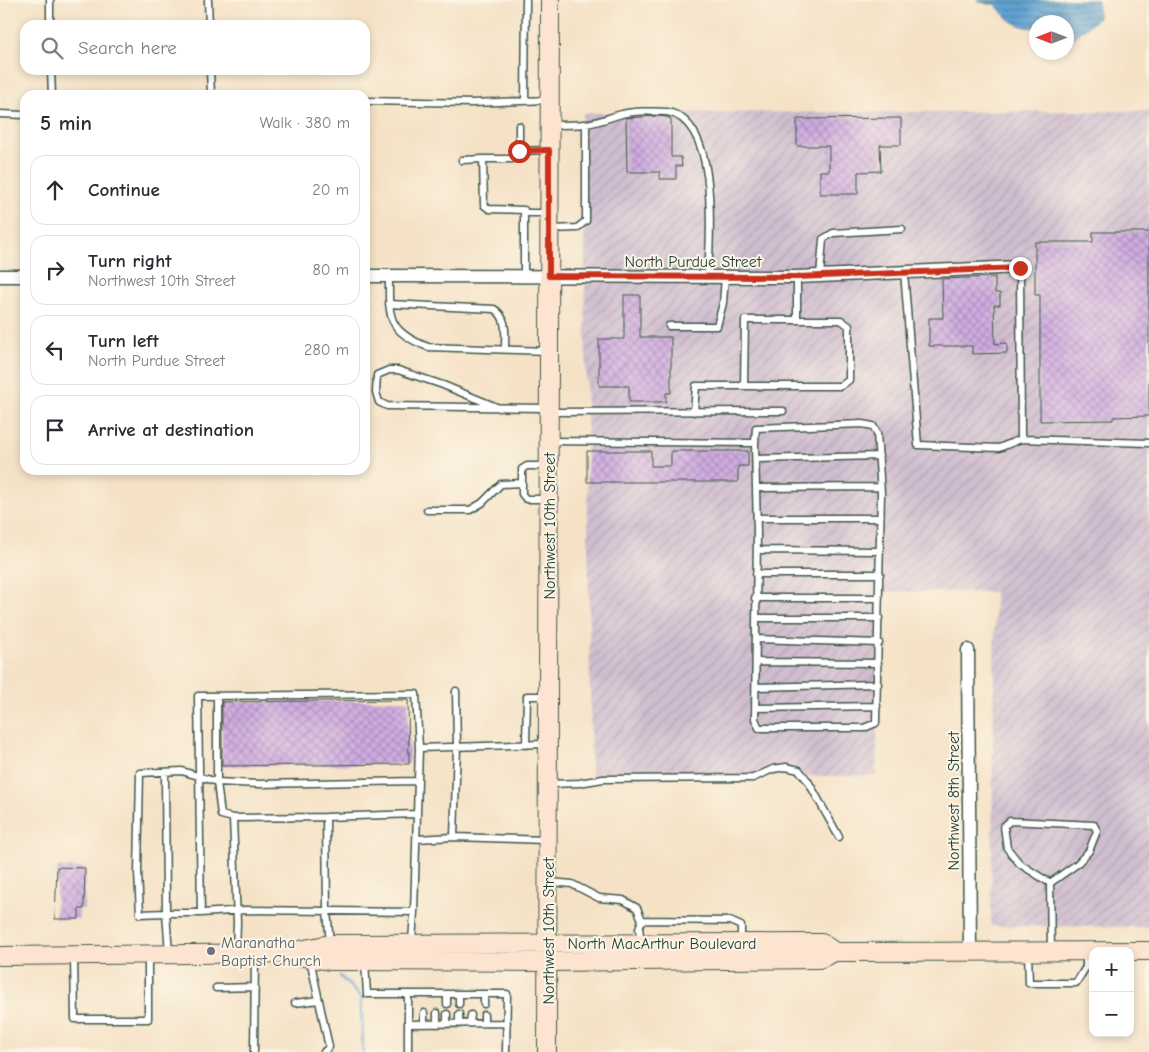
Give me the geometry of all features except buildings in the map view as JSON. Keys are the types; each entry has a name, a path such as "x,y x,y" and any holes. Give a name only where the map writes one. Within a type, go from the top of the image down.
{"main road":[{"name":"Northwest 10th Street","path":"547,1052 550,0"},
{"name":"North MacArthur Boulevard","path":"0,956 255,954 277,953 330,944 412,943 822,943 835,952"},
{"name":"North MacArthur Boulevard","path":"277,953 331,961 548,962 819,959 835,952 1149,951"}],"street":[{"name":"North Purdue Street","path":"370,276 797,277 1020,268"},
{"path":"0,276 20,276"},
{"name":"Northwest 8th Street","path":"968,650 970,951"}],"lane":[{"path":"50,0 50,20"},
{"path":"208,0 208,20"},
{"path":"525,101 526,0"},
{"path":"51,75 52,90"},
{"path":"210,75 210,90"},
{"path":"370,101 486,103 550,100"},
{"path":"549,125 586,124 624,113 666,112 680,116 699,139 710,192 711,216 708,277"},
{"path":"0,114 20,115"},
{"path":"483,160 484,205 489,210 522,210 525,213 549,221 578,228 586,221 586,124"},
{"path":"462,160 517,158 519,151 519,126"},
{"path":"519,151 549,150"},
{"path":"524,276 525,213"},
{"path":"820,276 823,239 833,233 902,229"},
{"path":"1020,268 1021,439"},
{"path":"904,272 918,445 999,448 1021,439 1149,443"},
{"path":"389,276 389,304 392,321 402,334 418,343 428,347 549,351"},
{"path":"669,326 717,326 724,303 725,277"},
{"path":"797,277 797,320"},
{"path":"389,304 494,309 503,319 505,349"},
{"path":"694,412 696,386 744,386 840,386 849,380 848,326 841,320 745,320 744,386"},
{"path":"499,408 443,385 398,370 383,371 377,375 376,392 378,402 387,406 694,412 784,411"},
{"path":"862,424 873,426 877,432 879,456 880,574 876,723 864,728 759,728 755,719 756,428 862,424"},
{"path":"549,441 755,443"},
{"path":"756,459 879,456"},
{"path":"549,466 527,466 522,470 522,494 526,499 549,499"},
{"path":"427,510 470,510 482,503 501,484 522,483"},
{"path":"756,488 880,487"},
{"path":"757,518 880,518"},
{"path":"757,550 880,550"},
{"path":"756,574 880,574"},
{"path":"755,598 879,598"},
{"path":"756,618 879,618"},
{"path":"756,639 879,642"},
{"path":"756,662 878,664"},
{"path":"756,687 878,684"},
{"path":"454,837 457,747 456,691"},
{"path":"201,913 198,696 416,694 419,748 412,943"},
{"path":"217,696 217,782 221,815 233,818 416,814"},
{"path":"526,745 527,696 549,696"},
{"path":"755,708 877,706"},
{"path":"419,748 549,744"},
{"path":"548,784 579,783 603,779 753,778 773,769 786,767 799,770 808,781 838,837"},
{"path":"414,912 236,910 201,913 140,914 138,872 140,773 182,772 217,782 258,784 418,781"},
{"path":"166,773 166,913 169,954"},
{"path":"326,817 327,911 330,944"},
{"path":"233,818 236,954"},
{"path":"1010,822 1094,824 1097,831 1089,851 1077,864 1050,884 1020,864 1006,848 1004,826 1010,822"},
{"path":"416,839 454,837 548,840"},
{"path":"548,882 572,884 599,898 623,900 637,908 642,920 639,928 641,942"},
{"path":"1050,884 1051,951"},
{"path":"642,920 730,921 741,926 741,943"},
{"path":"1028,951 1029,983 1076,983 1086,967 1086,951"},
{"path":"254,1052 255,954"},
{"path":"74,955 75,1019 148,1019 148,955"},
{"path":"310,958 329,1047 324,1052"},
{"path":"365,961 367,994 507,994 506,1052"},
{"path":"216,988 255,987"},
{"path":"408,994 408,1052"},
{"path":"424,994 424,1003"},
{"path":"436,994 436,1003"},
{"path":"447,994 447,1004"},
{"path":"460,994 460,1004"},
{"path":"470,994 470,1004"},
{"path":"484,995 484,1004"},
{"path":"295,1003 319,1000"},
{"path":"424,1013 424,1024"},
{"path":"436,1013 436,1024"},
{"path":"447,1014 447,1024"},
{"path":"460,1014 460,1024"},
{"path":"470,1024 471,1014"},
{"path":"484,1015 484,1023"},
{"path":"408,1024 507,1023"}],"shaded area":[{"path":"1149,111 1149,927 991,926 995,592 881,592 876,776 591,776 583,113"}],"water":[{"path":"976,0 1098,0 1098,18 1074,38 1074,15 1029,15 1029,27 1024,27 1008,18 995,4 987,4"}],"waterway":[{"path":"340,976 361,997 363,1052"}],"place":[{"name":"Maranatha Baptist Church","path":"211,951"}],"route":[{"path":"519,151 549,150 549,276 797,277 1020,268"}]}
